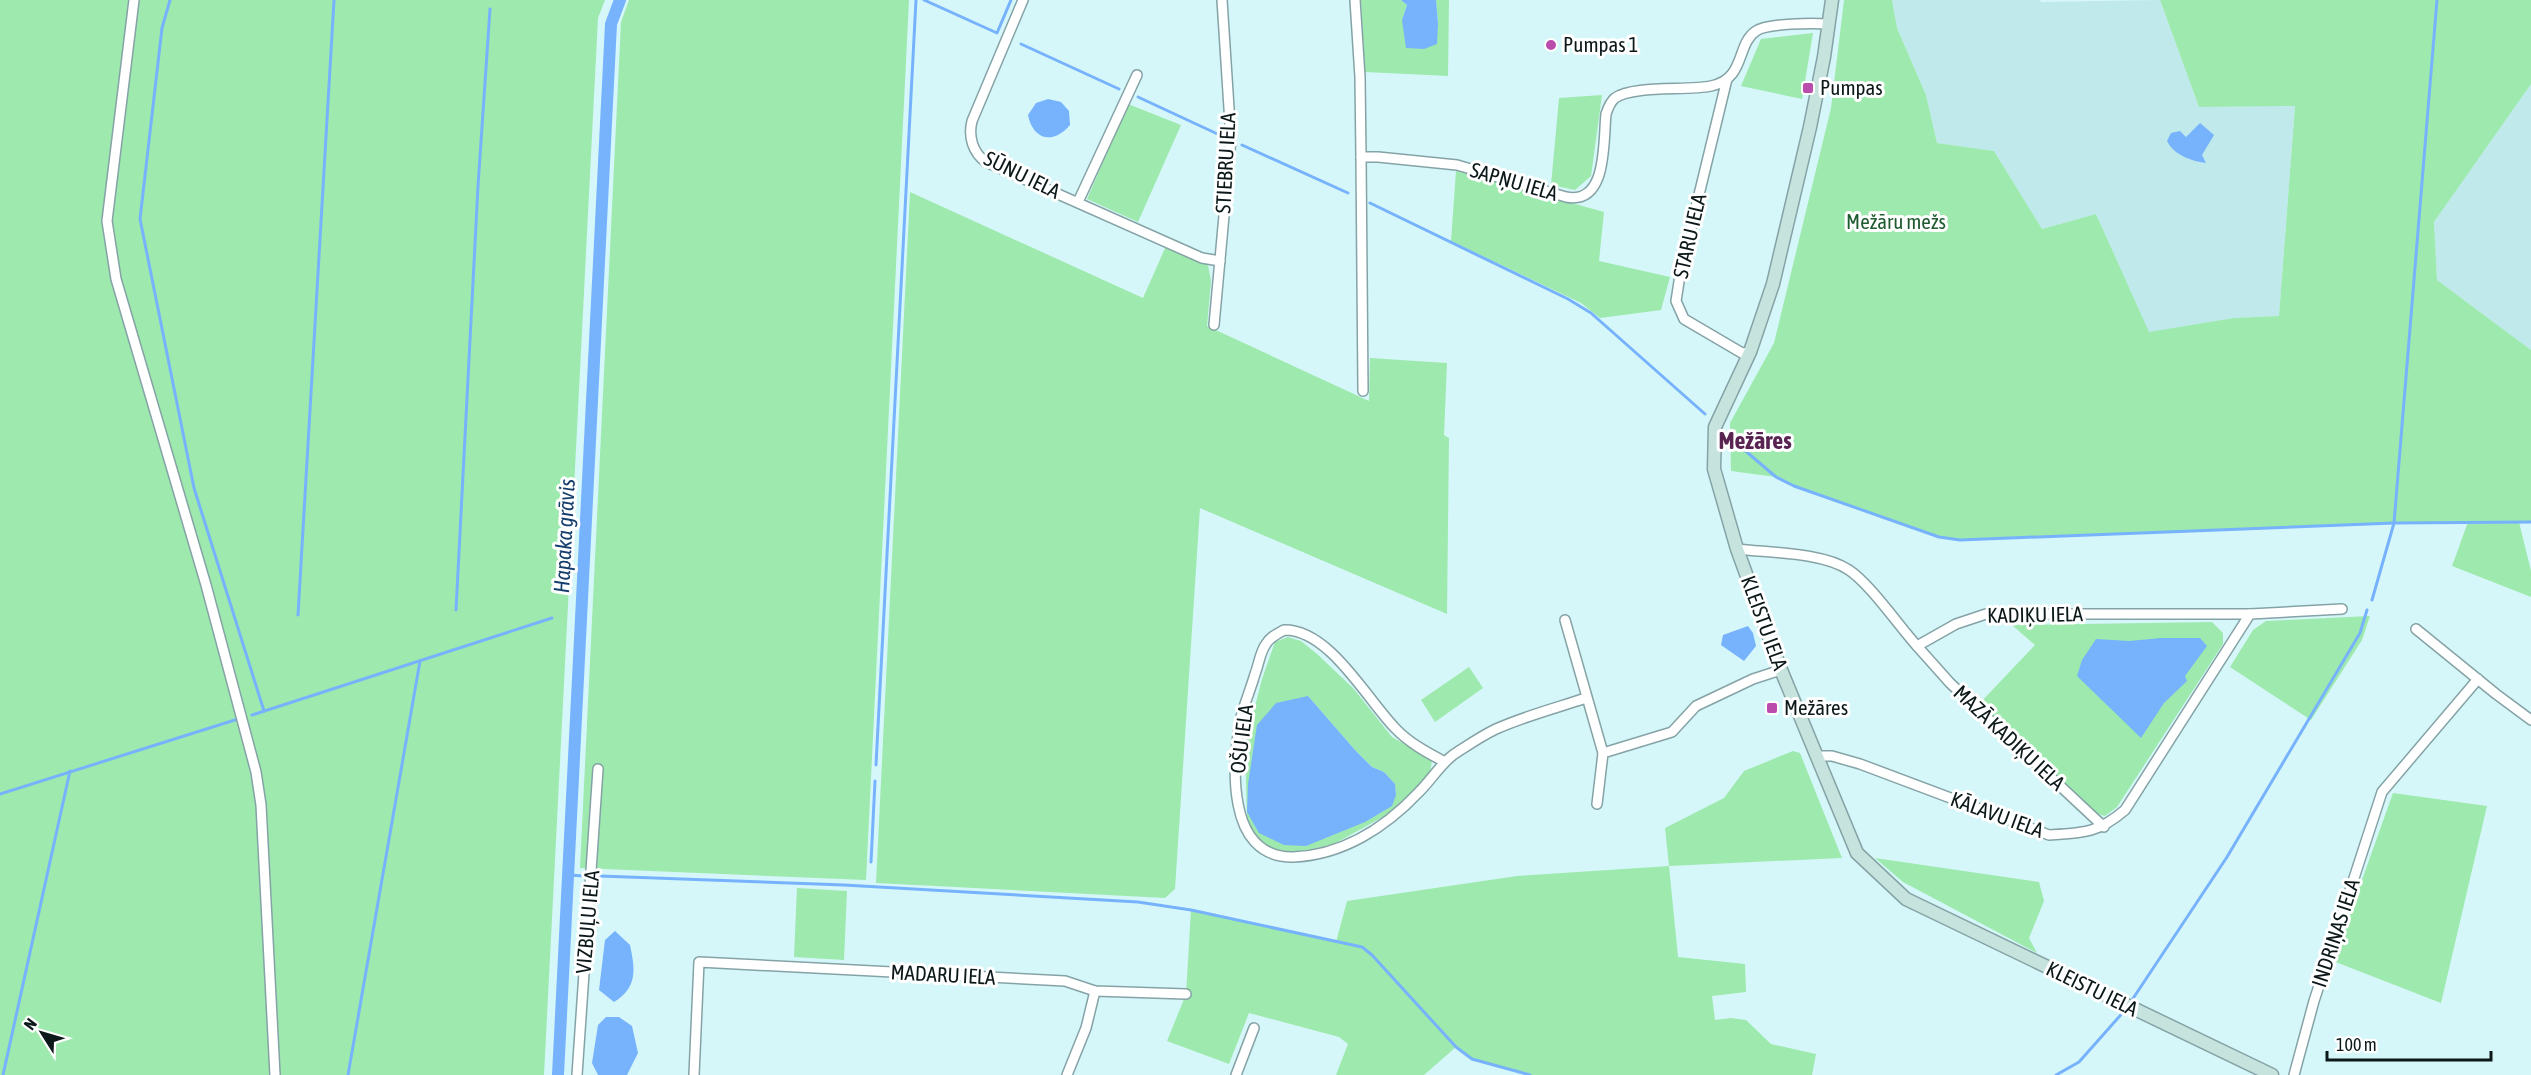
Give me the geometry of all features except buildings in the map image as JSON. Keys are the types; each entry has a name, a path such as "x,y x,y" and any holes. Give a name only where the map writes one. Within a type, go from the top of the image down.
{"street":[{"path":"134,0 107,221 110,250 116,279 206,585 256,772 261,805 275,1075"},
{"name":"SŪNU IELA","path":"1023,0 972,121 971,138 975,150 986,162 1202,258 1220,261"},
{"name":"STIEBRU IELA","path":"1214,325 1231,140 1222,0"},
{"path":"1355,0 1360,77 1363,391"},
{"name":"KLEISTU IELA","path":"1832,0 1810,127 1776,273 1750,352 1715,427 1714,469 1737,549 1781,670 1857,853 1906,899 2272,1075"},
{"path":"1727,79 1734,72 1749,39 1756,30 1767,27 1829,24"},
{"path":"1078,202 1137,75"},
{"name":"SAPŅU IELA","path":"1361,157 1457,165 1566,197 1581,198 1592,191 1597,180 1606,114 1615,98 1632,92 1711,86 1727,79"},
{"name":"STARU IELA","path":"1727,79 1681,269 1676,302 1684,319 1742,353 1750,352"},
{"path":"1737,549 1820,558 1848,569 1917,646"},
{"name":"KADIĶU IELA","path":"1917,646 1956,624 1986,614 2250,614 2342,609"},
{"name":"KĀLAVU IELA","path":"1817,756 1832,756 1860,764 2049,835 2072,834 2104,827 2125,810 2250,614"},
{"path":"1565,620 1603,753 1597,804"},
{"path":"2416,629 2531,720"},
{"name":"OŠU IELA","path":"1445,762 1399,733 1332,653 1304,632 1284,630 1265,645 1242,716 1236,752 1236,797 1244,829 1260,849 1277,856 1295,857 1329,850 1360,839 1395,816 1445,762 1494,730 1587,699"},
{"name":"MAZĀ KADIĶU IELA","path":"1917,646 1950,683 2104,827"},
{"path":"1603,753 1672,732 1696,706 1753,679 1781,670"},
{"name":"INDRIŅAS IELA","path":"2294,1075 2314,1001 2382,792 2478,679"},
{"name":"VIZBUĻU IELA","path":"577,1075 598,769"},
{"name":"MADARU IELA","path":"694,1075 699,962 1065,981 1095,991 1186,994"},
{"path":"1066,1075 1086,1028 1095,991"},
{"path":"1236,1075 1254,1028"}],"shaded area":[{"path":"1892,0 2040,0 2041,2 2160,0 2199,107 2295,105 2279,316 2234,318 2149,333 2096,214 2042,229 1994,151 1937,143 1926,95 1897,28"},
{"path":"2531,84 2531,350 2437,280 2434,222"}],"green space":[{"path":"0,0 605,0 598,18 544,1075 0,1075"},
{"path":"629,0 909,0 866,880 580,868 621,22"},
{"path":"1361,0 1401,0 1407,5 1402,20 1438,23 1436,0 1449,0 1448,76 1365,72"},
{"name":"Mežāru mežs","path":"1844,0 1892,0 1897,28 1926,95 1937,143 1994,151 2042,229 2096,214 2149,332 2234,318 2279,316 2295,106 2199,107 2160,0 2531,0 2531,84 2434,222 2437,280 2531,350 2531,522 2519,522 2531,571 2531,597 2452,566 2468,522 1960,540 1939,537 1794,486 1776,477 1731,471 1730,423 1774,343 1831,108"},
{"path":"1813,33 1802,99 1741,86 1761,39"},
{"path":"1602,95 1591,176 1575,190 1551,185 1559,98"},
{"path":"1128,104 1181,125 1138,222 1087,199"},
{"path":"1456,171 1604,212 1599,261 1670,277 1661,310 1600,318 1581,303 1451,241"},
{"path":"910,192 1143,298 1166,246 1208,265 1211,281 1207,326 1369,401 1370,358 1447,363 1444,435 1449,438 1447,614 1200,508 1175,889 1165,898 876,883"},
{"path":"2370,616 2362,640 2311,720 2230,667 2253,630 2266,621"},
{"path":"2212,622 2223,633 2223,644 2117,807 2105,816 2094,813 1979,704 2035,645 2012,625"},
{"path":"1288,637 1301,641 1353,688 1392,737 1432,760 1430,774 1399,808 1334,844 1294,853 1261,845 1247,819 1245,745 1262,679 1275,642","holes":["1308,696 1372,767 1384,772 1395,784 1396,795 1326,838"]},
{"path":"1469,667 1483,688 1435,722 1421,700"},
{"path":"1793,751 1800,753 1842,858 1669,866 1665,828 1724,798 1744,771"},
{"path":"2393,793 2487,806 2441,1003 2333,961"},
{"path":"1875,858 2039,882 2044,901 2029,938 2037,953 1903,882"},
{"path":"1669,866 1678,957 1745,964 1746,992 1712,996 1715,1020 1731,1018 1746,1020 1771,1044 1816,1054 1812,1075 1530,1075 1472,1059 1456,1047 1424,1075 1336,1075 1348,1044 1339,1037 1249,1013 1229,1064 1167,1041 1186,994 1191,910 1336,942 1347,901 1517,876"},
{"path":"797,888 847,891 844,960 794,957"}],"water":[{"path":"1401,0 1436,0 1437,44 1424,49 1406,48 1402,20 1407,5"},
{"path":"1048,99 1061,102 1069,111 1070,125 1057,135 1044,137 1034,130 1028,115 1036,103"},
{"path":"2200,123 2214,135 2202,155 2206,163 2184,156 2174,150 2167,141 2171,133 2180,131 2186,137"},
{"path":"1748,626 1753,633 1756,646 1744,661 1721,645 1723,635"},
{"path":"2200,638 2207,646 2185,676 2187,681 2164,703 2141,738 2077,676 2082,660 2096,639 2129,641"},
{"path":"1308,696 1355,750 1372,767 1384,772 1395,784 1396,795 1392,806 1365,822 1306,846 1284,845 1259,833 1247,812 1248,784 1257,725 1276,703"},
{"path":"615,931 630,945 633,977 627,990 614,1002 599,990 605,940"},
{"path":"606,1017 619,1017 632,1026 638,1053 627,1075 598,1075 592,1063 598,1025"}],"waterway":[{"path":"170,0 162,28 140,219 194,488 264,711"},
{"path":"298,615 334,0"},
{"name":"Hapaka grāvis","path":"558,1075 611,24 620,0"},
{"path":"876,765 916,0"},
{"path":"924,0 997,33 1011,0"},
{"path":"2372,600 2394,523 2437,0"},
{"path":"456,610 478,186 490,9"},
{"path":"1021,44 1119,89"},
{"path":"1138,97 1224,137"},
{"path":"1242,145 1348,193"},
{"path":"1370,203 1568,299 1591,313 1705,414"},
{"path":"1728,436 1776,477 1794,486 1939,537 1960,540 2394,523 2531,522"},
{"path":"2130,1003 2227,857 2360,633 2367,610"},
{"path":"252,715 552,618"},
{"path":"348,1075 420,661"},
{"path":"0,794 238,719"},
{"path":"3,1075 70,771"},
{"path":"871,862 875,781"},
{"path":"569,875 584,876"},
{"path":"600,876 844,885 1138,902 1191,910 1362,947 1372,955 1456,1047 1472,1059 1530,1075"},
{"path":"2056,1075 2079,1062 2126,1009"}],"place":[{"name":"Pumpas 1","path":"1551,45"},
{"name":"Pumpas","path":"1808,88"},
{"name":"Mežāres","path":"1772,708"}],"district":[{"name":"Mežāres","path":"1755,441"}]}
